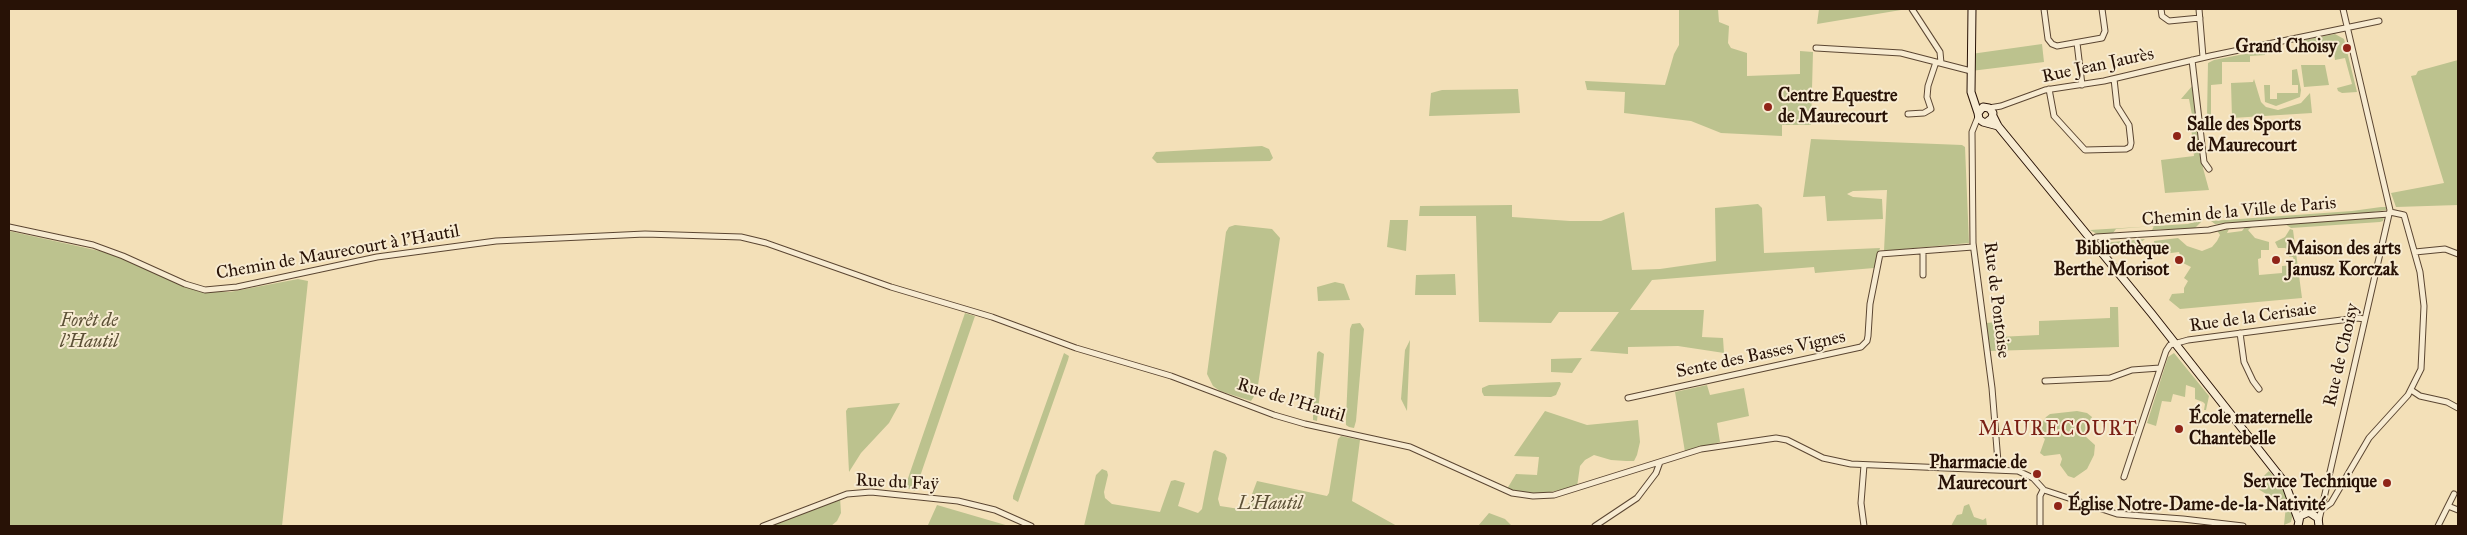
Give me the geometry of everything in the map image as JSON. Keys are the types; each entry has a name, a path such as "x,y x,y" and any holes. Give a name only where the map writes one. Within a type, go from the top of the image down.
{"main road":[{"path":"1972,9 1972,93 1981,118 1998,126"},
{"path":"1972,93 1979,104 1990,111 1998,126 2175,343 2287,485 2291,494 2296,523 2309,513"},
{"path":"1981,118 1990,111"},
{"path":"1981,118 1990,111"},
{"path":"2291,494 2320,524"}],"street":[{"path":"1908,114 1924,113 1931,109 1927,97 1928,86 1940,52 1912,9"},
{"path":"2044,9 2050,43 2057,46 2098,40 2103,37 2105,31 2102,9"},
{"path":"2161,9 2162,16 2169,21 2200,18"},
{"path":"2199,9 2203,57"},
{"name":"Rue de Choisy","path":"2320,524 2321,502 2390,213 2388,196 2343,9"},
{"path":"2347,27 2379,21"},
{"name":"Rue Jean Jaurès","path":"1990,111 2049,89 2114,79 2203,57 2347,27"},
{"path":"2077,43 2082,85"},
{"path":"1816,48 1878,50 1938,62 1971,71"},
{"path":"2192,60 2204,162 2209,169"},
{"path":"2049,89 2054,116 2085,150 2130,147 2129,124 2117,106 2114,79"},
{"name":"Rue de Pontoise","path":"1981,118 1972,132 1973,247 1992,388 1998,458 1998,465 1994,469"},
{"name":"Chemin de la Ville de Paris","path":"2090,238 2209,230 2226,226 2390,213 2404,215 2415,252"},
{"name":"Chemin de Maurecourt à l'Hautil","path":"9,228 93,245 123,256 185,284 205,290 237,287 334,265 423,250 534,238 645,234 726,236 756,240 913,294"},
{"name":"Sente des Basses Vignes","path":"1628,398 1743,375 1794,361 1861,347 1867,341 1870,304 1880,254 1973,247"},
{"path":"2321,511 2331,502 2369,438 2411,390 2421,369 2424,331 2423,294 2415,252 2446,250 2458,254"},
{"path":"1923,251 1923,275"},
{"name":"Rue de l'Hautil","path":"913,294 992,317 1076,348 1171,376 1305,424 1410,447 1512,493 1533,496 1554,495 1708,448 1776,438 1787,440 1823,458 1864,465 2018,471"},
{"name":"Rue de la Cerisaie","path":"2175,343 2357,318 2365,319"},
{"path":"2240,333 2244,362 2248,373 2259,389"},
{"path":"2124,477 2166,351 2175,343"},
{"path":"2045,381 2110,378 2132,370 2160,368"},
{"path":"2411,390 2420,396 2447,402 2458,408"},
{"path":"1998,458 2002,465 2033,478 2046,491 2117,514 2243,526"},
{"path":"1595,526 1637,498 1656,473 1660,462"},
{"path":"1864,465 1861,503 1864,526"},
{"path":"2040,526 2040,496 2046,491"},
{"name":"Rue du Faÿ","path":"763,526 847,494 863,492 891,492 958,501 995,510 1031,526"},
{"path":"2438,526 2454,494"},
{"path":"2309,513 2321,502 2331,502"},
{"path":"2448,506 2458,510"}],"green space":[{"path":"1679,9 1718,9 1719,22 1729,26 1728,43 1731,48 1747,53 1747,76 1800,74 1800,51 1813,52 1811,125 1782,125 1782,136 1721,133 1691,121 1624,113 1625,92 1587,90 1585,81 1665,85 1674,54 1679,45"},
{"path":"1819,9 1907,9 1817,24"},
{"path":"2335,34 2344,39 2357,92 2342,93 2338,91 2337,88 2352,84 2345,58 2335,60 2333,44 2303,44 2304,40"},
{"path":"2042,44 2044,62 1971,71 1971,54"},
{"path":"2264,50 2265,55 2250,56 2250,62 2222,62 2222,84 2211,85 2211,116 2207,116 2208,63 2214,60"},
{"path":"2458,60 2458,205 2396,207 2391,193 2444,183 2411,76 2416,75 2418,71"},
{"path":"2301,65 2325,65 2329,85 2304,87"},
{"path":"2297,69 2301,90 2300,97 2276,106 2265,102 2264,85 2270,85 2270,99 2277,99 2277,93 2298,93 2298,85 2292,85 2292,70"},
{"path":"2254,79 2261,102 2266,107 2278,110 2301,103 2310,93 2312,113 2232,118 2231,83 2253,82"},
{"path":"2193,85 2203,168 2209,190 2165,193 2161,160 2194,156 2190,116 2192,115 2189,99 2181,99"},
{"path":"1518,89 1520,113 1429,116 1431,93 1442,90"},
{"path":"1811,139 1962,145 1965,147 1969,243 1884,251 1887,190 1853,191 1847,194 1853,197 1882,199 1883,219 1827,221 1825,196 1803,197"},
{"path":"1262,146 1269,149 1273,158 1270,161 1157,163 1152,158 1156,152"},
{"path":"1758,204 1762,208 1764,253 1880,248 1874,268 1815,273 1814,267 1652,280 1630,310 1704,310 1702,337 1723,338 1724,353 1678,346 1628,347 1628,354 1590,351 1619,312 1559,312 1551,323 1479,322 1476,216 1419,216 1420,206 1512,205 1512,217 1570,221 1601,221 1624,212 1632,270 1660,269 1716,261 1715,208"},
{"path":"2386,207 2386,210 2341,217 2339,215 2215,224 2211,221 2352,211"},
{"path":"2384,217 2383,221 2380,222 2291,228 2285,224"},
{"path":"2204,219 2195,228 2171,231 2168,229 2152,230 2154,226 2188,224"},
{"path":"1390,220 1408,220 1406,251 1387,247"},
{"path":"1235,225 1272,229 1280,238 1257,392 1251,401 1220,391 1213,386 1207,374 1226,232 1229,227"},
{"path":"2149,226 2116,229 2113,233 2097,234 2090,230"},
{"path":"2246,226 2252,227 2248,230 2255,238 2269,242 2269,250 2261,250 2261,258 2258,259 2259,275 2282,273 2282,266 2295,265 2293,257 2289,257 2290,251 2285,248 2278,248 2275,242 2285,237 2290,229 2293,230 2302,298 2180,309 2169,300 2172,294 2184,293 2184,288 2188,281 2184,278 2191,267 2183,263 2179,252 2155,255 2154,241 2178,238 2187,246 2202,251 2212,247 2217,241 2220,235 2216,229 2230,227 2227,233 2242,231"},
{"name":"Forêt de l'Hautil","path":"9,231 109,253 200,292 230,292 298,279 308,281 282,526 9,526"},
{"path":"2145,239 2140,243 2140,249 2135,250 2131,245 2118,254 2115,251 2111,254 2113,251 2101,243"},
{"path":"1455,274 1456,295 1415,295 1416,275"},
{"path":"1335,282 1344,284 1350,300 1318,301 1317,287"},
{"path":"2110,307 2118,307 2119,347 1990,351 1986,323 1997,322 1998,337 2039,335 2039,321 2110,318"},
{"path":"965,313 975,316 915,491 905,487"},
{"path":"1360,323 1364,329 1354,428 1346,425 1350,329 1352,324"},
{"path":"1410,340 1407,411 1401,399 1405,350"},
{"path":"1319,351 1324,354 1317,421 1313,420 1313,416 1317,353"},
{"path":"1064,353 1069,356 1068,360 1018,502 1013,499 1013,496"},
{"path":"2174,353 2209,396 2206,410 2204,410 2205,404 2203,402 2195,399 2195,388 2186,385 2185,397 2173,394 2171,402 2162,401 2156,426 2147,423 2168,357"},
{"path":"1582,358 1572,373 1551,372 1551,359"},
{"path":"1560,382 1561,384 1556,395 1551,397 1484,396 1482,392 1482,388 1489,385"},
{"path":"1707,385 1710,395 1744,388 1749,416 1717,423 1720,442 1685,452 1675,392"},
{"path":"900,403 889,423 861,453 849,472 846,411 848,408"},
{"path":"1545,411 1587,425 1638,420 1640,442 1634,461 1611,460 1594,455 1585,460 1580,466 1577,487 1528,496 1507,489 1516,474 1537,475 1539,457 1514,456"},
{"path":"2077,411 2087,413 2092,417 2085,436 2095,445 2094,455 2087,469 2074,478 2068,476 2060,465 2062,459 2060,454 2044,456 2040,453 2045,439 2042,436 2042,423 2046,417 2050,414"},
{"name":"L'Hautil","path":"1341,436 1360,440 1352,501 1397,526 1084,526 1096,475 1102,469 1107,471 1108,475 1104,492 1105,498 1112,504 1160,512 1171,481 1175,480 1185,483 1178,506 1198,513 1202,509 1213,452 1215,450 1225,454 1227,458 1218,499 1220,506 1246,510 1257,481 1327,496 1338,439"},
{"path":"2269,471 2286,492 2293,513 2291,522 2284,525 2286,506 2253,486"},
{"path":"840,497 841,513 837,521 831,526 763,526"},
{"path":"1969,504 1974,517 1983,520 1986,518 1987,526 1951,526 1957,515 1962,514 1964,506"},
{"path":"937,505 1009,526 848,526 928,525"},
{"path":"1489,513 1505,519 1512,526 1478,526"}],"place":[{"name":"Grand Choisy","path":"2347,48"},
{"name":"Centre Equestre de Maurecourt","path":"1768,107"},
{"name":"Salle des Sports de Maurecourt","path":"2177,136"},
{"name":"Bibliothèque Berthe Morisot","path":"2179,260"},
{"name":"Maison des arts Janusz Korczak","path":"2276,260"},
{"name":"École maternelle Chantebelle","path":"2179,429"},
{"name":"Pharmacie de Maurecourt","path":"2037,474"},
{"name":"Service Technique","path":"2387,483"},
{"name":"Église Notre-Dame-de-la-Nativité","path":"2058,506"}],"district":[{"name":"MAURECOURT","path":"2058,430"}]}
